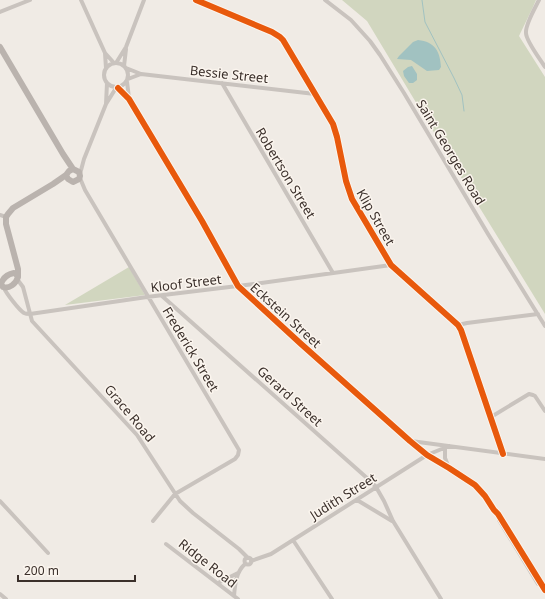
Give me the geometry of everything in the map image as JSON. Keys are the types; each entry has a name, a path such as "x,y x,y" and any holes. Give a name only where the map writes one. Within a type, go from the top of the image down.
{"main road":[{"name":"Frederick Street","path":"0,47 63,154 73,175"},
{"path":"3,216 13,208 53,184 73,175"},
{"name":"Grace Road","path":"3,216 16,263 18,278"},
{"path":"2,283 14,268 16,263"},
{"path":"14,273 18,278 12,286 7,288 2,283 14,273"}],"street":[{"path":"0,12 30,0"},
{"path":"81,0 105,53 106,68 104,75 107,83 106,104"},
{"path":"106,68 115,63 126,47 144,0"},
{"name":"Klip Street","path":"196,0 272,32 280,37 331,120 335,130 346,181 352,199 391,265 458,325 504,454"},
{"name":"Saint Georges Road","path":"326,0 351,20 370,41 380,55 545,326"},
{"path":"539,0 529,21 526,32 530,43 545,67"},
{"path":"107,83 112,87 117,88 123,86 127,80 129,75 125,67 126,47"},
{"path":"105,53 115,63 125,67"},
{"name":"Bessie Street","path":"125,67 141,74 315,94"},
{"name":"Bessie Street","path":"127,80 141,74"},
{"name":"Eckstein Street","path":"127,80 129,99"},
{"name":"Robertson Street","path":"222,83 333,273"},
{"path":"73,175 84,159 106,104 117,88"},
{"name":"Eckstein Street","path":"117,88 129,99 202,221 238,286 427,455 475,485 485,496 494,510 502,526 545,594"},
{"path":"73,175 84,159"},
{"name":"Frederick Street","path":"73,175 85,190 239,452 234,459 175,494"},
{"name":"Kloof Street","path":"30,314 391,265"},
{"name":"Grace Road","path":"18,278 23,287 32,321 137,435 175,494 185,506 239,549 249,560"},
{"path":"2,283 6,293 32,321"},
{"name":"Gerard Street","path":"162,296 376,487 393,521 441,599"},
{"path":"24,313 30,314"},
{"path":"458,325 538,314"},
{"path":"491,417 529,394 536,396 545,411"},
{"path":"410,440 545,459"},
{"path":"447,446 445,458 449,468"},
{"name":"Judith Street","path":"238,573 245,564 250,564 249,560 269,555 427,455 447,446"},
{"path":"152,521 175,494"},
{"name":"Gerard Street","path":"357,500 393,521"},
{"path":"0,501 48,553"},
{"name":"Eckstein Street","path":"494,510 498,514 545,590"},
{"path":"293,540 332,599"},
{"name":"Ridge Road","path":"166,544 238,599"},
{"path":"218,583 238,573"},
{"path":"234,596 238,573"},
{"path":"0,594 6,599"}],"green space":[{"path":"342,0 536,0 519,36 545,77 545,314 367,21"},
{"path":"129,267 145,295 65,305"}],"water":[{"path":"418,40 429,43 436,48 441,67 439,70 427,71 411,60 397,59 413,42"},
{"path":"412,66 417,74 417,80 413,83 409,83 404,76 403,71"}],"waterway":[{"path":"422,0 425,22 462,95 464,111"}],"cycle path":[{"path":"196,0 272,32 283,40 333,124 346,181 352,199 391,265 458,325 461,330 503,454"},
{"path":"118,88 129,99 202,221 238,286 410,441 427,455 475,485 498,514 545,590"}]}
